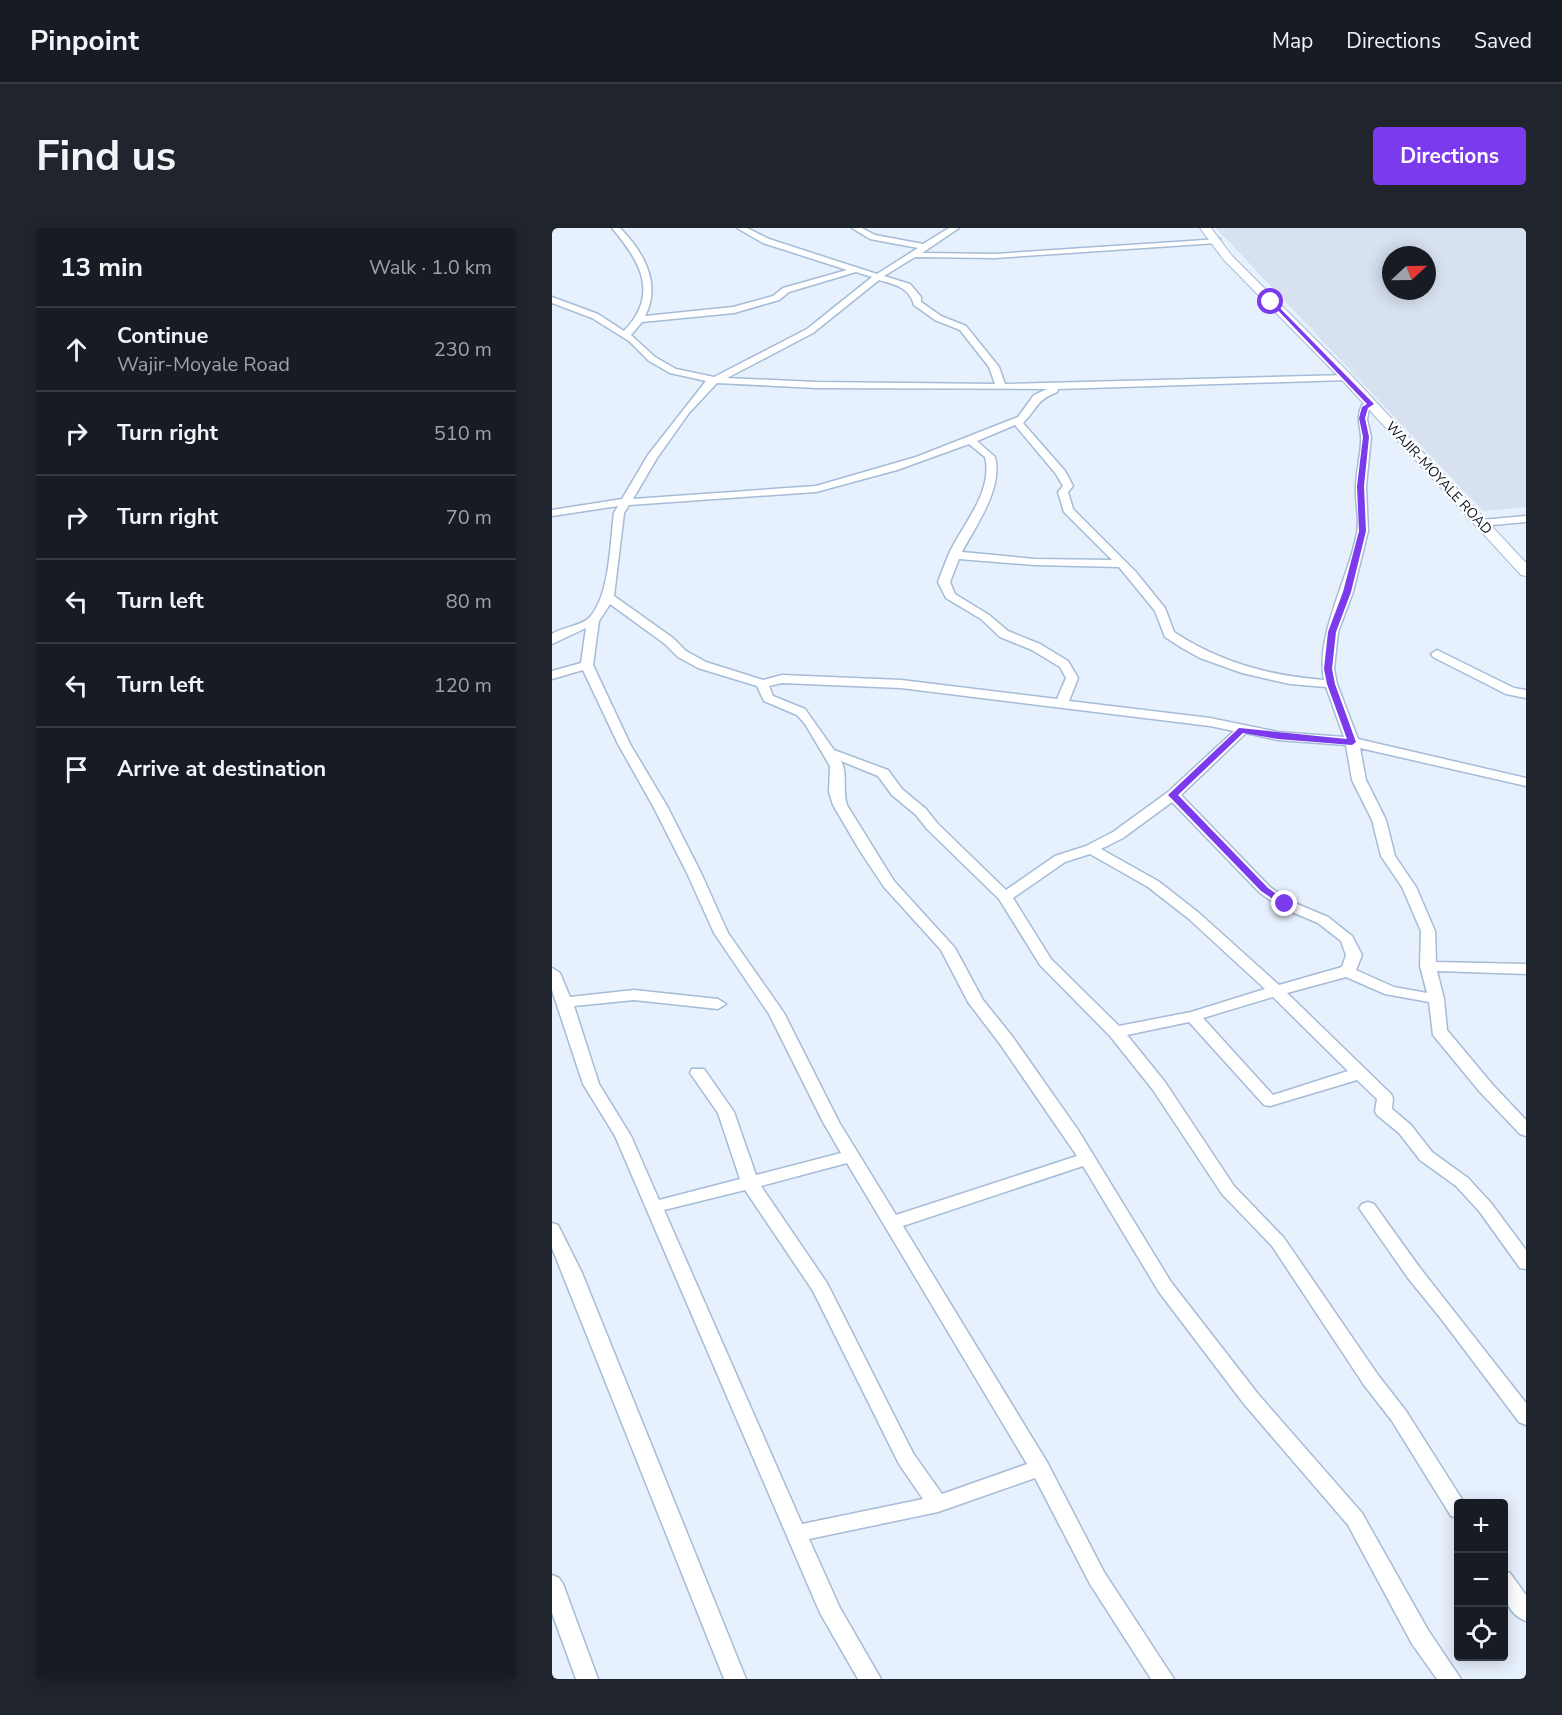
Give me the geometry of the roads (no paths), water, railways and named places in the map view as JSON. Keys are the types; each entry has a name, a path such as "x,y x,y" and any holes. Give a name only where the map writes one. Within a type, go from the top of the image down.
{"main road":[{"name":"WAJIR-MOYALE ROAD","path":"1205,228 1228,258 1346,377 1526,572"}],"street":[{"path":"616,228 631,244 644,268 648,291 646,309 641,319 636,327 625,336"},
{"path":"741,228 766,241 907,286 917,297 917,303 938,318 961,325 994,367 1001,386"},
{"path":"856,228 873,237 924,247"},
{"path":"955,228 878,276 810,331 714,380 686,411 662,444 619,513 608,597 593,621 587,665 620,735 689,863 721,933 776,1013 831,1122 894,1222 1040,1468 1097,1578 1163,1679"},
{"path":"914,255 995,256 1217,241"},
{"path":"641,319 734,310 776,298 786,290 855,270"},
{"path":"552,300 595,316 632,339 652,359 673,371 714,380 816,385 1064,386 1346,377"},
{"path":"552,513 611,503 816,489 845,483 971,441 1019,420 1029,412 1037,397 1064,386"},
{"path":"1371,404 1365,407 1362,418 1366,437 1361,486 1363,531 1347,592 1332,632 1328,669 1331,684 1352,742 1359,780 1379,820 1388,856 1409,887 1428,931 1428,966 1436,999 1439,1031 1486,1088 1526,1130"},
{"path":"1019,420 1020,426 1061,473 1068,486 1063,492 1068,510 1131,573 1161,610 1169,634 1179,641 1233,665 1271,678 1331,684"},
{"path":"971,441 992,461 990,485 953,555 944,582 950,596 985,617 1004,634 1036,647 1064,664 1072,678 1061,704"},
{"path":"1481,523 1526,519"},
{"path":"953,555 1035,562 1121,564"},
{"path":"608,597 669,641 682,654 718,670 762,684 783,679 901,684 1210,722 1278,736 1352,742 1526,782"},
{"path":"552,640 563,632 593,621"},
{"path":"1437,654 1510,691 1526,694"},
{"path":"552,675 587,665"},
{"path":"762,684 768,698 801,712 831,753 837,766 836,792 840,806 889,884 948,948 976,1002 1006,1040 1072,1134 1172,1297 1251,1400 1355,1520 1420,1637 1450,1679"},
{"path":"1005,897 1060,859 1091,849 1118,835 1173,795 1242,730"},
{"path":"831,753 882,772 897,792 921,812 932,826 1005,897 1045,962 1116,1032 1159,1086 1227,1190 1278,1242 1371,1380 1399,1416 1454,1504"},
{"path":"1173,795 1264,890 1285,904 1323,920 1347,939 1354,955 1348,972"},
{"path":"1091,849 1153,884 1194,916 1276,991 1385,1098 1383,1111 1405,1129 1426,1156 1462,1182 1485,1207 1526,1263"},
{"path":"1428,966 1526,969"},
{"path":"1116,1032 1193,1016 1348,972 1390,991 1436,999"},
{"path":"552,973 565,1002 591,1084 623,1136 831,1613 870,1679"},
{"path":"565,1002 634,995 718,1004"},
{"path":"1193,1016 1270,1101 1360,1073"},
{"path":"698,1072 726,1112 750,1183 821,1288 906,1458 938,1504"},
{"path":"654,1207 853,1156"},
{"path":"894,1222 1086,1159"},
{"path":"1368,1208 1414,1274 1449,1315 1526,1417"},
{"path":"552,1229 573,1273 735,1679"},
{"path":"798,1533 938,1504 1040,1468"},
{"path":"552,1584 587,1679"},
{"path":"1508,1586 1526,1612"}]}
